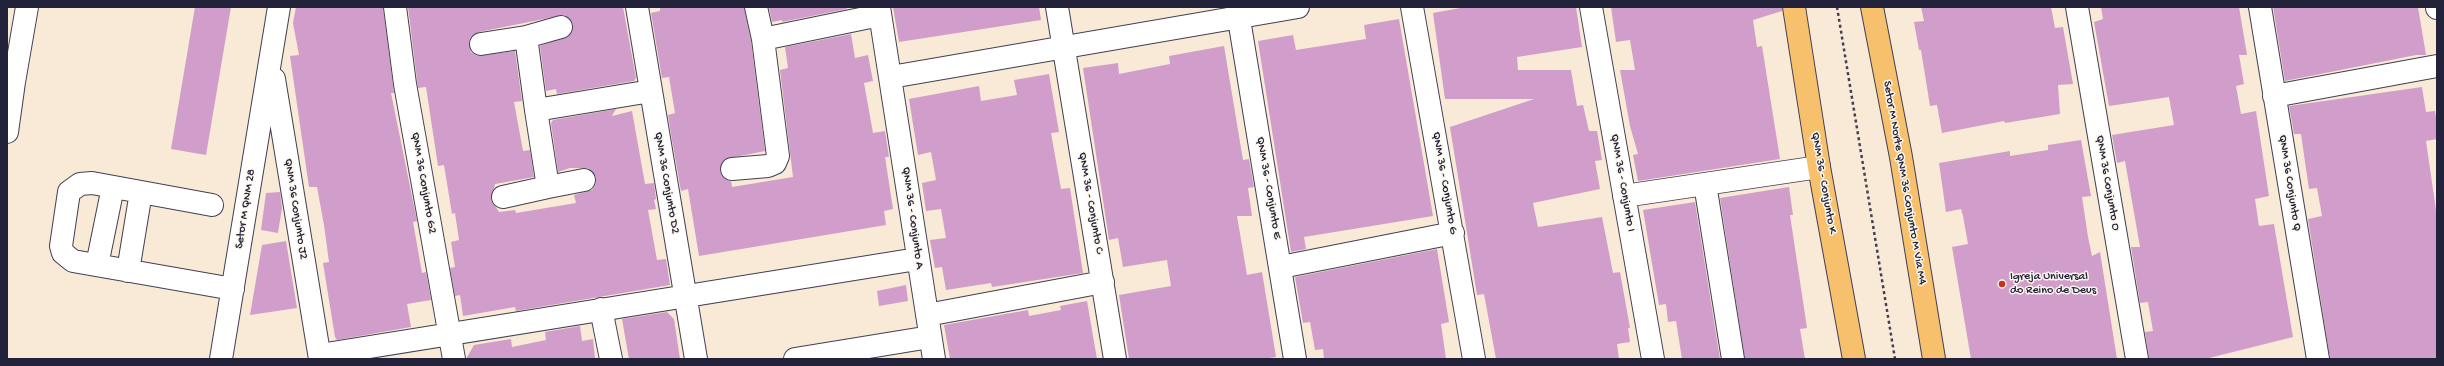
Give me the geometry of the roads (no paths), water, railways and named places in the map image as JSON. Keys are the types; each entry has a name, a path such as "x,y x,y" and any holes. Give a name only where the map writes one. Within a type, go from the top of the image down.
{"main road":[{"name":"QNM 36 - Conjunto K","path":"1794,7 1819,167 1854,359"},
{"name":"Setor M Norte QNM 36 Conjunto M Via M4","path":"1872,7 1901,157 1934,359"}],"street":[{"path":"7,132 11,81 27,7"},
{"name":"Setor M QNM 28","path":"221,359 279,7"},
{"name":"QNM 36 Conjunto G2","path":"395,7 405,84 454,359"},
{"name":"QNM 36 Conjunto D2","path":"637,7 696,359"},
{"path":"732,169 768,166 774,163 778,156 763,39 756,7"},
{"name":"QNM 36 - Conjunto C","path":"1057,7 1115,359"},
{"path":"892,77 1238,12 1298,7"},
{"name":"QNM 36 - Conjunto G","path":"1412,7 1474,359"},
{"name":"QNM 36 - Conjunto I","path":"1591,7 1653,359"},
{"name":"QNM 36 Conjunto O","path":"2078,7 2137,359"},
{"name":"QNM 36 Conjunto Q","path":"2260,7 2318,359"},
{"path":"763,39 880,11"},
{"name":"QNM 36 - Conjunto A","path":"880,11 892,77 917,259 934,359"},
{"name":"QNM 36 - Conjunto E","path":"1238,12 1295,359"},
{"path":"481,44 526,37 561,27"},
{"path":"526,37 548,187"},
{"name":"QNM 36 Conjunto J2","path":"271,60 320,357"},
{"path":"2274,96 2437,66"},
{"path":"536,110 651,91"},
{"path":"1624,196 1819,167"},
{"path":"503,197 584,180"},
{"path":"212,205 92,183 80,184 69,192 61,246 62,253 73,261 233,289"},
{"path":"1705,184 1733,359"},
{"path":"97,265 113,187"},
{"path":"128,270 141,192"},
{"path":"1281,267 1453,233"},
{"path":"320,357 601,309 917,259"},
{"path":"927,315 1103,282"},
{"path":"601,309 611,359"},
{"path":"795,359 930,337"}],"place":[{"name":"Igreja Universal do Reino de Deus","path":"2002,284"}]}
